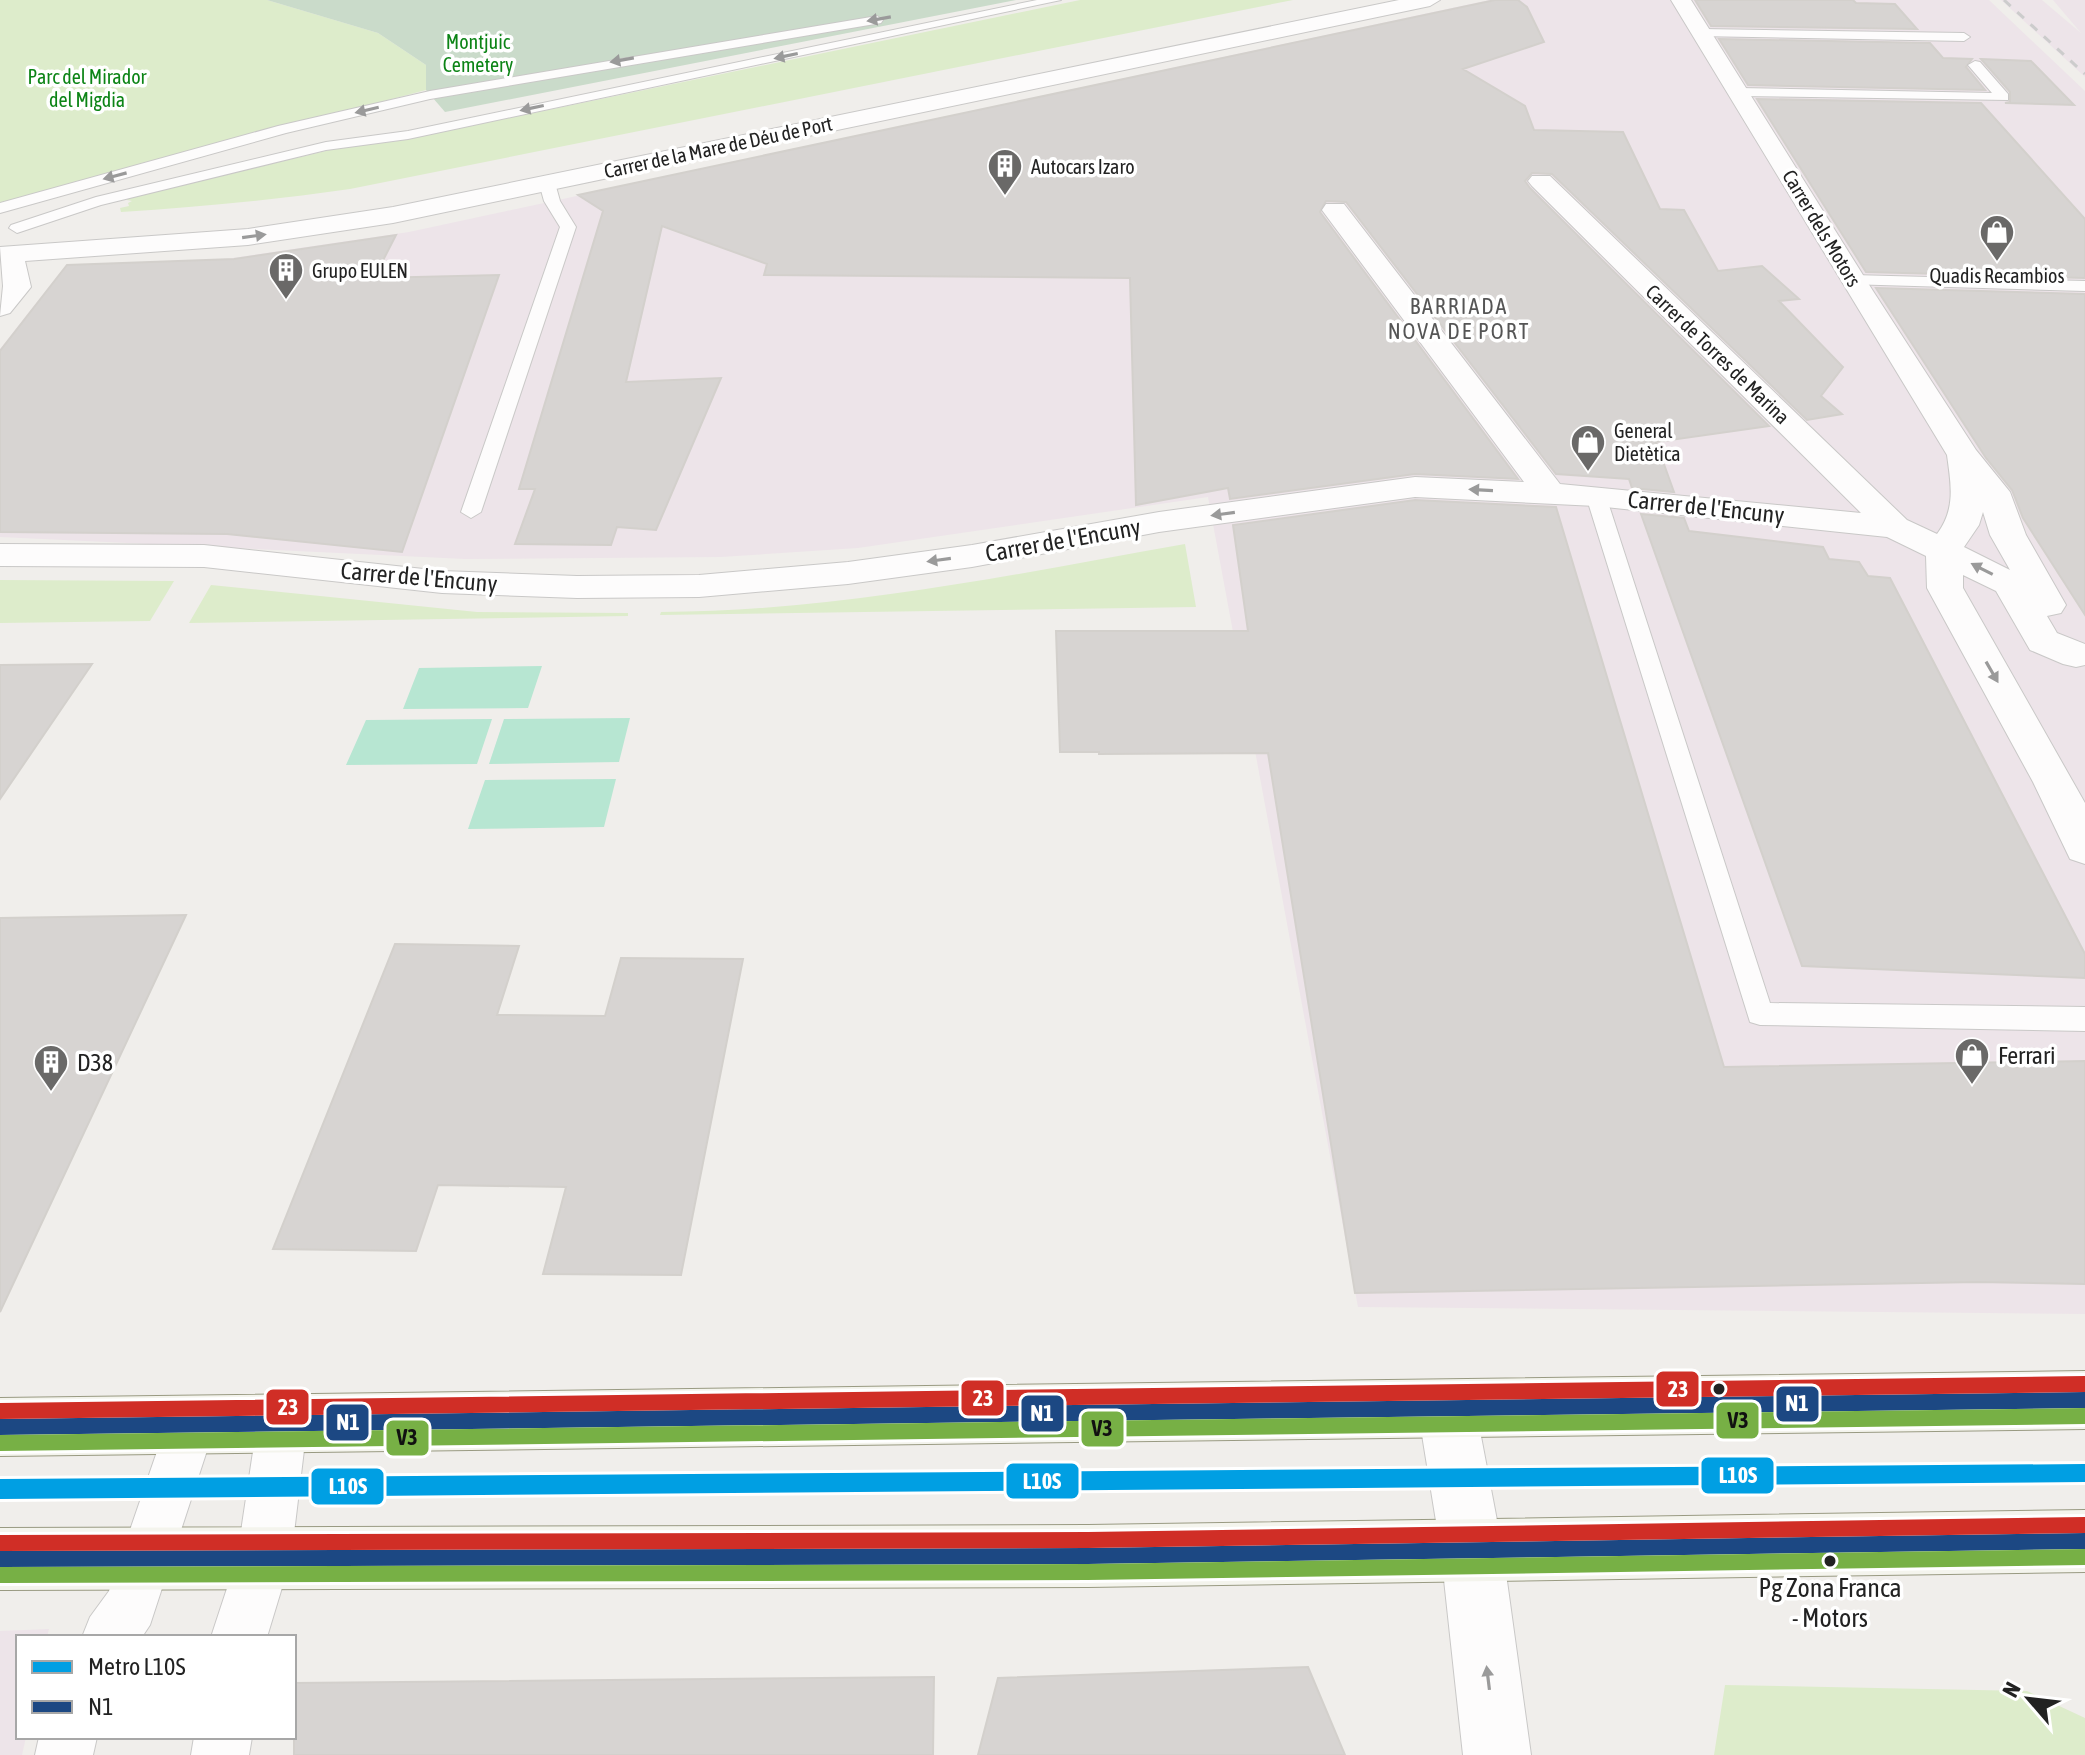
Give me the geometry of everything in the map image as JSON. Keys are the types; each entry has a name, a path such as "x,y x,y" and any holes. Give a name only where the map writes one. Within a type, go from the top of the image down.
{"main road":[{"path":"0,1427 2085,1400"},
{"path":"0,1559 1472,1552 2085,1541"}],"street":[{"name":"Carrer de la Mare de Déu de Port","path":"5,235 136,232 364,202 1350,0"},
{"name":"Carrer de la Mare de Déu de Port","path":"5,235 248,237 393,215 1430,0"},
{"name":"Carrer dels Motors","path":"1681,0 1852,280 1963,455 1993,492 2008,535 2081,663"},
{"name":"Carrer de Torres de Marina","path":"1541,181 1895,527"},
{"path":"1335,210 1550,494"},
{"path":"0,307 17,287 5,235"},
{"name":"Carrer dels Motors","path":"1944,550 1962,525 1970,495 1963,455"},
{"name":"Carrer de l'Encuny","path":"0,555 204,556 442,582 577,587 699,586 848,573 956,558 1159,522 1415,487 1596,496 1895,527 2010,584 2043,641 2081,663"},
{"path":"1944,550 1945,588 2054,782 2085,848"},
{"path":"1447,1410 1472,1552 1497,1755"},
{"path":"240,1635 264,1558 282,1425"},
{"path":"111,1635 131,1606 190,1426"}],"lane":[{"path":"952,6 983,0"},
{"path":"5,235 96,202 326,146 408,135 1055,0"},
{"path":"5,235 283,129 430,95 891,17"},
{"path":"1702,33 1964,37"},
{"path":"1739,92 2003,97 1975,65"},
{"path":"471,512 568,227 552,201 547,183"},
{"path":"1852,280 2085,286"},
{"path":"1596,496 1760,1014 2085,1019"}],"shaded area":[{"path":"1489,0 1989,0 2085,91 2085,1314 1358,1307 1208,497 858,548 721,557 465,559 0,537 0,349 66,265 226,259 409,232"},
{"path":"2001,0 2042,0 2081,33 2053,0 2085,0 2085,77"},
{"path":"49,1629 48,1635 16,1635 16,1739 26,1739 22,1755 0,1755 0,1631"}],"green space":[{"name":"Parc del Mirador del Migdia","path":"0,0 267,0 378,33 426,65 426,90 0,203"},
{"name":"Montjuic Cemetery","path":"267,0 1016,0 445,112 426,90 426,65 378,33"},
{"path":"1080,0 1293,0 350,189 179,208 121,212 120,208 129,206 128,203 132,201 128,198 334,149 398,141"},
{"path":"1185,544 1196,607 660,615 661,612 727,610 859,598 990,579"},
{"path":"0,580 174,581 150,621 0,623"},
{"path":"211,585 477,612 628,613 628,616 189,623"},
{"path":"542,666 528,708 403,709 419,668"},
{"path":"630,718 619,762 489,764 504,719"},
{"path":"492,719 477,764 346,765 366,720"},
{"path":"616,779 604,827 468,829 485,780"},
{"path":"1725,1685 2027,1691 2085,1718 2085,1755 1714,1755"}],"building":[{"path":"1495,0 1518,0 1527,7 1544,42 1463,69 1525,106 1534,130 1623,132 1660,209 1684,210 1718,271 1762,266 1799,299 1779,301 1843,367 1821,396 1842,414 1807,420 1552,174 1532,173 1525,181 1530,188 1769,426 1656,442 1674,492 1632,488 1629,479 1556,474 1346,202 1326,201 1320,212 1518,479 1415,474 1230,499 1228,488 1136,505 1130,278 764,275 767,264 662,226 626,382 721,378 656,530 617,527 611,545 515,544 535,489 519,489 603,211 578,195"},
{"path":"1695,0 1853,0 1856,3 1895,4 1917,29 1711,26"},
{"path":"1719,39 1930,43 1943,58 1972,59 1966,67 1985,90 1748,85"},
{"path":"1981,59 2031,61 2074,105 2005,103 2010,102 2010,92"},
{"path":"1757,99 1981,103 2085,219 2085,278 1866,272"},
{"path":"396,235 374,278 499,275 402,552 227,534 0,532 0,351 67,265 234,259"},
{"path":"1876,288 2085,294 2085,615 2023,518 2012,490 1986,458"},
{"path":"1415,500 1556,507 1724,1067 2085,1061 2085,1284 1978,1282 1355,1293 1268,753 1060,752 1056,631 1248,631 1233,525"},
{"path":"1641,514 1684,518 1689,531 1823,547 1829,559 1859,562 1868,576 1890,578 2085,954 2085,978 1802,966"},
{"path":"92,664 0,799 0,665"},
{"name":"D38","path":"186,915 0,1312 0,918"},
{"path":"395,944 519,946 497,1015 605,1016 621,958 743,959 681,1275 543,1274 566,1187 438,1185 416,1251 273,1249"},
{"path":"1308,1667 1345,1755 978,1755 998,1678"},
{"path":"934,1677 933,1755 294,1755 296,1683"}],"railway":[{"path":"2004,0 2085,74"}],"metro line":[{"name":"L10S","path":"0,1489 2085,1473"}],"transit line":[{"name":"23","path":"0,1411 2085,1384"},
{"name":"N1","path":"0,1427 2085,1400"},
{"name":"V3","path":"0,1443 2085,1416"},
{"name":"23","path":"0,1543 1088,1540 2085,1525"},
{"name":"N1","path":"0,1559 1088,1556 2085,1541"},
{"name":"V3","path":"0,1575 1088,1572 2085,1557"}],"place":[{"name":"Autocars Izaro","path":"1005,197"},
{"name":"Quadis Recambios","path":"1997,263"},
{"name":"Grupo EULEN","path":"286,301"},
{"name":"General Dietètica","path":"1588,473"},
{"name":"Ferrari","path":"1972,1086"},
{"name":"D38","path":"51,1093"},
{"name":"Pg Zona Franca - Motors","path":"1830,1561"}],"district":[{"name":"BARRIADA NOVA DE PORT","path":"1459,318"}]}
